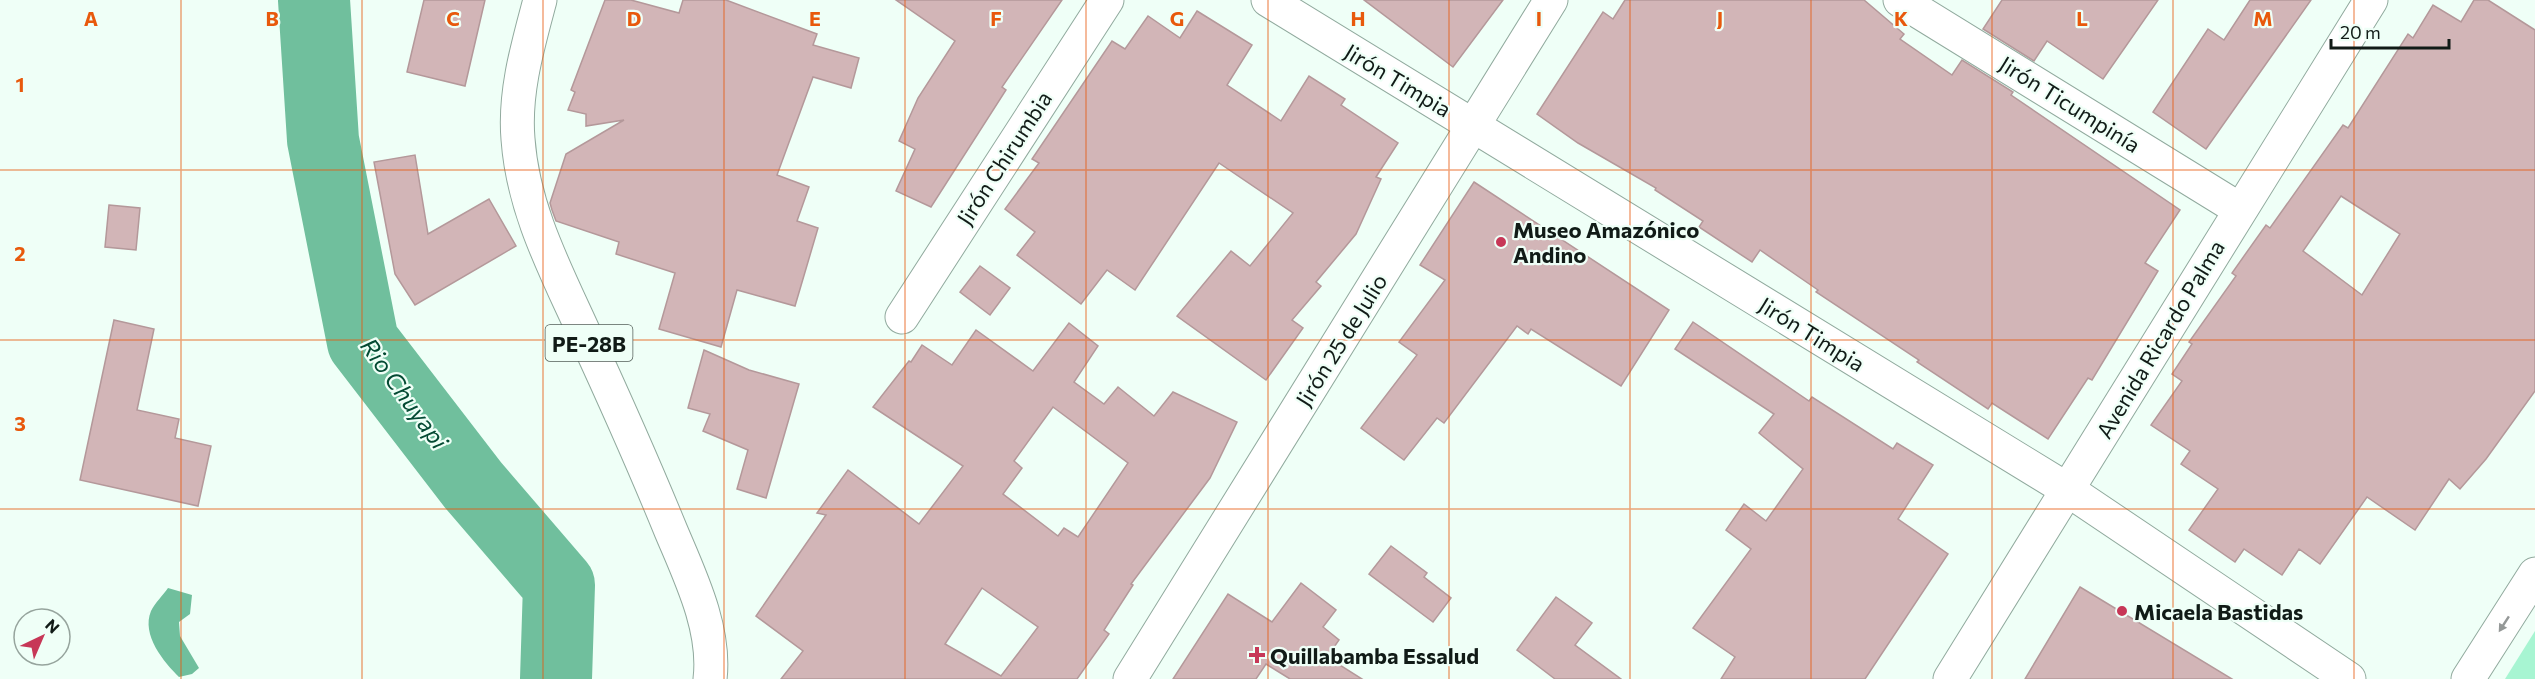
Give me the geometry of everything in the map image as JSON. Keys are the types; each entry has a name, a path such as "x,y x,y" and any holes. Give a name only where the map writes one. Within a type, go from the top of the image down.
{"main road":[{"name":"PE-28B","path":"540,0 522,68 517,137 526,191 540,239 643,460 699,600 711,665 710,679"},
{"name":"Jirón Chirumbia","path":"902,317 1107,0"},
{"name":"Jirón Timpia","path":"1268,0 2068,490 2349,679"},
{"name":"Jirón 25 de Julio","path":"1130,679 1551,0"},
{"name":"Jirón Ticumpinía","path":"1900,0 2239,209"},
{"name":"Avenida Ricardo Palma","path":"1950,679 2239,209 2371,0"},
{"path":"2468,679 2535,574"}],"shaded area":[{"path":"168,588 192,595 190,614 179,622 180,636 199,668 192,674 179,677 161,656 149,629 151,611"},
{"path":"2535,631 2535,679 2505,679"}],"building":[{"path":"424,0 485,0 465,86 407,72"},
{"path":"605,0 631,0 679,13 683,0 726,0 817,34 813,45 859,58 851,88 813,77 777,175 809,187 797,221 818,228 795,306 737,290 721,347 659,329 675,273 616,254 619,242 556,221 552,210 550,203 566,154 624,120 586,126 586,114 568,110 575,92 571,90"},
{"path":"896,0 1062,0 1002,87 1006,90 931,207 896,191 915,149 899,141 918,98 955,41"},
{"path":"1364,0 1503,0 1453,67"},
{"path":"1625,0 1864,0 1904,34 1900,39 1952,75 1962,60 2013,92 2011,95 2180,210 2145,263 2158,271 2092,380 2088,378 2048,439 1992,403 1988,409 1816,292 1818,290 1760,250 1752,262 1699,227 1703,221 1655,190 1656,188 1578,143 1537,114 1603,12 1613,19"},
{"path":"2002,0 2158,0 2103,79 2047,41 2034,61 1983,29"},
{"path":"2250,0 2311,0 2206,149 2153,112 2208,29 2224,40"},
{"path":"2474,0 2488,0 2535,30 2535,391 2486,459 2460,489 2449,479 2415,530 2367,497 2320,564 2299,549 2282,575 2244,549 2235,562 2189,530 2218,489 2181,464 2190,451 2151,425 2182,381 2172,374 2192,344 2189,342 2236,276 2232,273 2266,225 2270,228 2343,125 2348,128 2408,34 2413,38 2433,5 2461,22","holes":["2341,196 2400,234 2362,295 2303,251"]},
{"path":"1197,11 1252,45 1227,85 1281,121 1309,76 1345,99 1341,105 1398,143 1376,177 1381,179 1356,234 1316,282 1321,286 1292,320 1303,328 1266,380 1177,316 1231,251 1250,266 1293,213 1219,163 1135,290 1107,270 1081,304 1017,255 1035,232 1005,209 1039,163 1032,159 1112,41 1125,49 1148,16 1180,38"},
{"path":"415,155 428,234 489,199 516,246 415,305 395,274 374,162"},
{"path":"1474,182 1669,310 1621,386 1531,329 1528,334 1517,326 1444,423 1437,418 1404,460 1361,428 1417,355 1399,342 1445,280 1420,265"},
{"path":"109,205 140,208 136,250 105,247"},
{"path":"980,266 1010,288 990,315 960,292"},
{"path":"114,320 154,329 137,410 179,419 175,438 211,446 198,506 80,480"},
{"path":"1693,322 1809,401 1812,397 1893,449 1897,443 1933,465 1898,519 1948,554 1865,679 1721,679 1735,657 1693,628 1751,549 1726,530 1744,504 1766,521 1803,469 1759,433 1774,414 1675,349"},
{"path":"1069,323 1098,346 1074,382 1104,404 1118,387 1154,416 1173,392 1237,422 1210,478 1131,584 1133,585 1104,630 1109,634 1077,679 781,679 803,651 756,616 826,515 817,513 848,470 919,524 963,466 873,407 909,361 911,362 922,345 952,365 976,330 1033,371","holes":["1053,407 1128,463 1078,537 1064,528 1058,536 1003,494 1022,468 1014,461","982,588 1038,627 1001,676 945,644"]},
{"path":"704,350 749,370 799,384 766,498 737,489 748,450 703,431 710,414 688,408"},
{"path":"1391,546 1427,573 1424,577 1451,598 1433,622 1369,574"},
{"name":"Quillabamba Essalud","path":"1301,583 1336,610 1323,627 1339,640 1327,657 1362,679 1290,679 1266,664 1256,679 1173,679 1228,594 1272,622"},
{"path":"2080,587 2232,679 2025,679"},
{"path":"1556,597 1592,623 1575,645 1621,679 1555,679 1517,650"}],"waterway":[{"name":"Rio Chuyapi","path":"314,0 323,140 363,342 473,485 559,585 556,679"}],"place":[{"name":"Museo Amazónico Andino","path":"1501,242"},
{"name":"Micaela Bastidas","path":"2122,611"},
{"name":"Quillabamba Essalud","path":"1257,655"}]}
